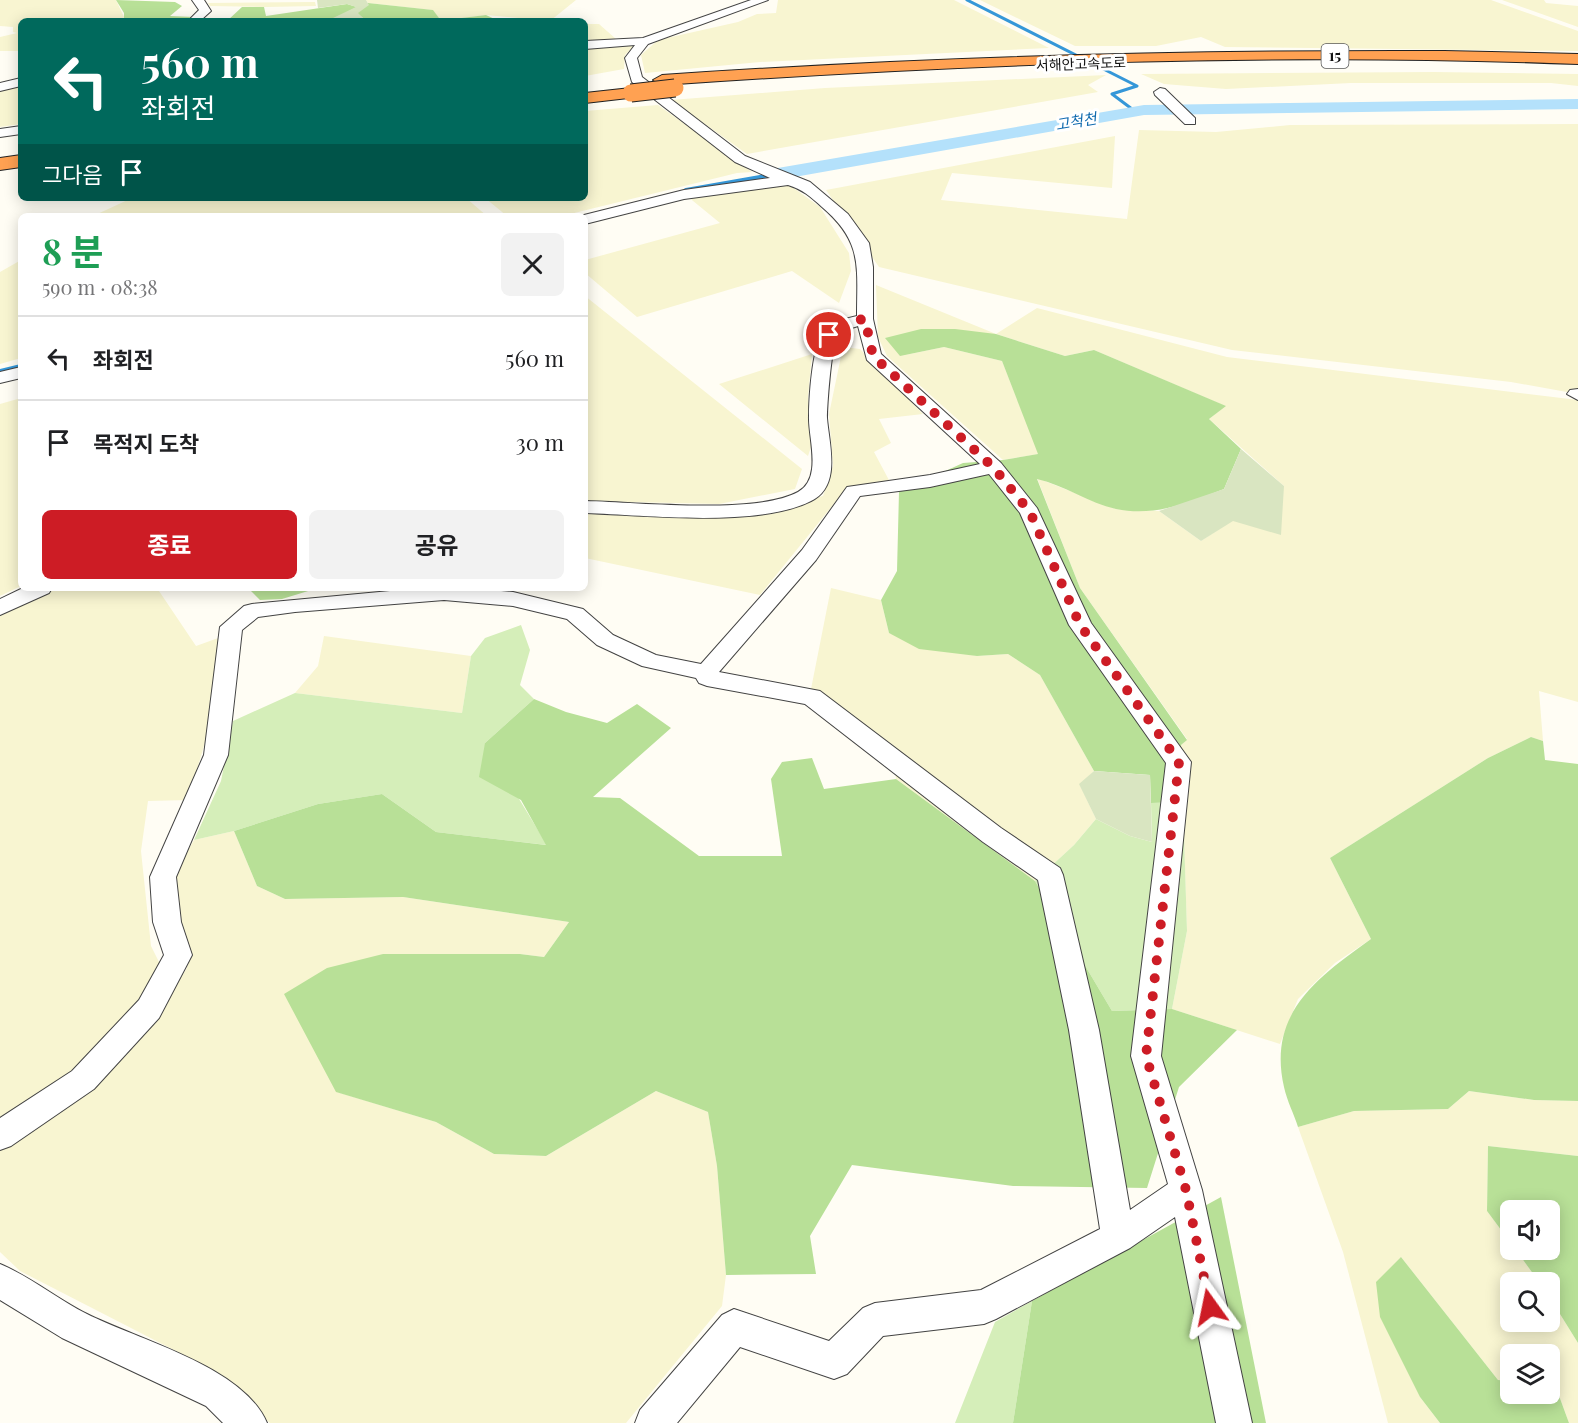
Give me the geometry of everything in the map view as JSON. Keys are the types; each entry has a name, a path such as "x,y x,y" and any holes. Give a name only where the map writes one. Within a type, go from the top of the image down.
{"highway":[{"name":"서해안고속도로","path":"669,85 848,67 1098,60 1389,56 1578,59"},
{"name":"서해안고속도로","path":"1098,60 1398,61 1578,65"},
{"name":"서해안고속도로","path":"669,85 1063,61"},
{"path":"588,96 669,85"},
{"path":"588,88 627,89"},
{"path":"0,164 18,161"},
{"path":"0,172 18,169"}],"street":[{"path":"197,18 205,11 198,0"},
{"path":"588,45 644,40 762,0"},
{"path":"644,40 631,58 636,79 740,159 805,185 823,197 843,217 861,243 865,267 865,319 873,356 993,467 1030,512 1080,625 1179,762 1146,1056 1186,1190 1234,1423"},
{"path":"0,87 18,83"},
{"path":"1160,92 1188,119"},
{"path":"0,133 18,130"},
{"path":"588,218 673,195 778,175"},
{"path":"588,507 743,511 784,504 806,496 818,484 823,448 818,417 825,343 829,335 851,321 865,319"},
{"path":"0,378 18,373"},
{"path":"0,1136 82,1080 149,1009 178,955 167,922 163,878 216,755 231,627 252,611 295,605 444,593 513,599 575,614 605,640 650,661 706,673 809,555 854,491 930,482 993,467"},
{"path":"0,608 35,591"},
{"path":"707,678 812,697 992,835 1050,875 1084,1030 1118,1237"},
{"path":"653,1423 734,1327 834,1361 875,1320 984,1307 1118,1237 1186,1190"},
{"path":"0,1281 74,1326 219,1393 249,1423"}],"shaded area":[{"path":"0,0 116,0 124,17 18,18 18,51 0,51 0,37 17,33 13,32 13,27 0,26"},
{"path":"366,0 576,0 554,18 486,15 439,18 432,10 368,3"},
{"path":"778,0 954,0 1049,48 760,62 645,73 641,55 658,40 738,22 757,14 776,13"},
{"path":"980,0 1491,0 1578,31 1578,51 1225,47 1201,37 1156,46 1075,46"},
{"path":"1502,0 1544,0 1546,3 1578,6 1578,27"},
{"path":"315,2 316,6 264,7 210,6 208,3"},
{"path":"588,24 599,24 616,39 588,42"},
{"path":"636,44 625,55 624,69 588,75 588,47"},
{"path":"1434,72 1578,74 1578,86 1551,83 1351,83 1226,89 1164,84 1141,74"},
{"path":"1106,75 1088,85 1098,92 747,154 671,100 825,88"},
{"path":"18,86 18,124 0,127 0,90"},
{"path":"658,105 752,172 737,173 574,213 503,213 489,201 588,201 588,111"},
{"path":"1578,124 1578,394 1511,382 1232,350 879,267 826,190 1115,136 1112,188 952,173 941,200 1127,219 1139,130 1216,132 1290,125"},
{"path":"741,186 791,186 820,207 849,253 851,271 839,303 792,271 637,317 588,276 588,259 720,223 687,196"},
{"path":"126,201 470,201 484,213 100,213"},
{"path":"18,262 18,359 0,364 0,272"},
{"path":"876,285 996,334 900,356 944,347 1002,361 1039,454 1003,460 887,356 878,337"},
{"path":"588,298 802,469 795,489 719,504 588,501"},
{"path":"1037,308 1227,357 1578,400 1578,702 1539,691 1543,741 1531,737 1488,758 1330,858 1371,939 1335,963 1298,999 1280,1044 1172,1009 1187,931 1181,745 1187,739 1080,588 1037,478 1116,509 1159,511 1201,541 1284,486 1209,419 1225,406 1094,350 1065,356 996,334"},
{"path":"843,347 860,349 923,414 879,419 891,443 874,452 890,482 846,489 760,595 588,559 588,514 736,516 823,496 833,466 829,414"},
{"path":"812,354 808,397 812,444 808,456 719,384"},
{"path":"18,399 18,587 0,596 0,404"},
{"path":"831,588 881,600 889,633 977,656 1008,654 1040,675 1094,771 1080,785 1096,819 1074,845 1035,881 896,779 893,745 811,689"},
{"path":"46,591 159,591 196,646 221,637 214,712 188,800 148,801 141,851 151,946 162,968 140,1002 62,1084 0,1125 0,616"},
{"path":"324,636 471,656 462,713 295,693 318,666"},
{"path":"234,831 257,886 285,899 403,897 569,922 544,957 520,954 383,954 337,1092 436,1122 494,1154 546,1156 656,1091 708,1112 717,1166 726,1275 722,1306 626,1423 270,1423 205,1366 20,1271 0,1252 0,1136 164,1003 187,968 172,878 194,840"},
{"path":"1469,1091 1534,1100 1578,1101 1578,1156 1488,1146 1487,1211 1500,1229 1500,1260 1523,1260 1532,1272 1500,1272 1500,1332 1560,1332 1560,1314 1578,1343 1578,1423 1569,1423 1560,1398 1560,1344 1500,1344 1500,1380 1498,1380 1401,1257 1420,1397 1440,1423 1388,1423 1343,1252 1298,1127 1354,1111 1448,1109"}],"green space":[{"path":"116,0 175,2 182,6 170,16 194,17 124,18 124,13"},
{"path":"317,0 366,0 369,5 358,13 363,18 333,18 356,7 347,4 318,8"},
{"path":"368,3 433,10 439,18 363,18 357,13"},
{"path":"347,4 357,7 336,18 230,18 242,7 264,7 266,16"},
{"path":"486,15 492,18 461,18"},
{"path":"921,329 955,329 996,334 1065,356 1094,350 1226,406 1209,419 1241,449 1224,489 1184,504 1158,510 1130,511 1106,506 1037,479 1080,588 1187,740 1181,745 1183,802 1151,803 1150,775 1094,771 1040,675 1008,654 977,656 919,649 889,633 881,600 897,571 899,492 963,463 1038,454 1002,361 944,347 900,356 885,338"},
{"path":"1241,449 1284,486 1281,535 1233,521 1201,541 1159,511 1224,489"},
{"path":"251,591 308,591 282,599 260,600"},
{"path":"521,625 530,650 520,685 534,699 485,743 547,845 436,832 382,794 318,804 234,831 194,840 221,781 233,721 295,693 462,713 471,656 485,638"},
{"path":"534,699 566,712 607,723 637,704 671,728 593,797 620,798 699,856 782,856 771,779 782,762 812,758 824,789 896,779 1035,881 1112,1011 1172,1009 1237,1030 1179,1087 1147,1188 1013,1186 852,1165 810,1236 816,1274 726,1275 717,1166 708,1112 656,1091 546,1156 494,1154 436,1122 336,1092 284,994 327,968 383,954 520,954 544,957 569,922 403,897 285,899 257,886 234,831 318,804 382,794 436,832 546,845 521,800 479,777 485,743"},
{"path":"1531,737 1543,741 1545,760 1578,764 1578,1101 1534,1100 1469,1091 1448,1109 1354,1111 1298,1127 1285,1092 1281,1061 1283,1038 1290,1018 1301,999 1316,983 1371,939 1330,858 1488,758"},
{"path":"1094,771 1150,775 1152,842 1130,836 1096,819 1079,784"},
{"path":"1183,802 1187,931 1172,1009 1112,1011 1035,881 1074,845 1096,819 1130,836 1152,842 1151,803"},
{"path":"1488,1146 1578,1156 1578,1343 1560,1314 1560,1272 1532,1272 1523,1260 1560,1260 1560,1200 1500,1200 1500,1229 1487,1211"},
{"path":"1221,1197 1266,1423 1013,1423 1032,1301"},
{"path":"1401,1257 1500,1380 1500,1404 1560,1404 1560,1398 1569,1423 1440,1423 1420,1397 1380,1317 1376,1282"},
{"path":"1032,1301 1013,1423 955,1423 995,1322"}],"waterway":[{"path":"967,0 1137,86 1112,94 1136,112"},
{"name":"고척천","path":"772,175 1144,110 1578,104"},
{"name":"고척천","path":"686,190 771,175"},
{"name":"고척천","path":"0,371 18,367"}],"route":[{"path":"829,335 851,321 865,319 873,356 993,467 1030,512 1080,625 1179,762 1146,1056 1186,1190 1210,1307"}]}
